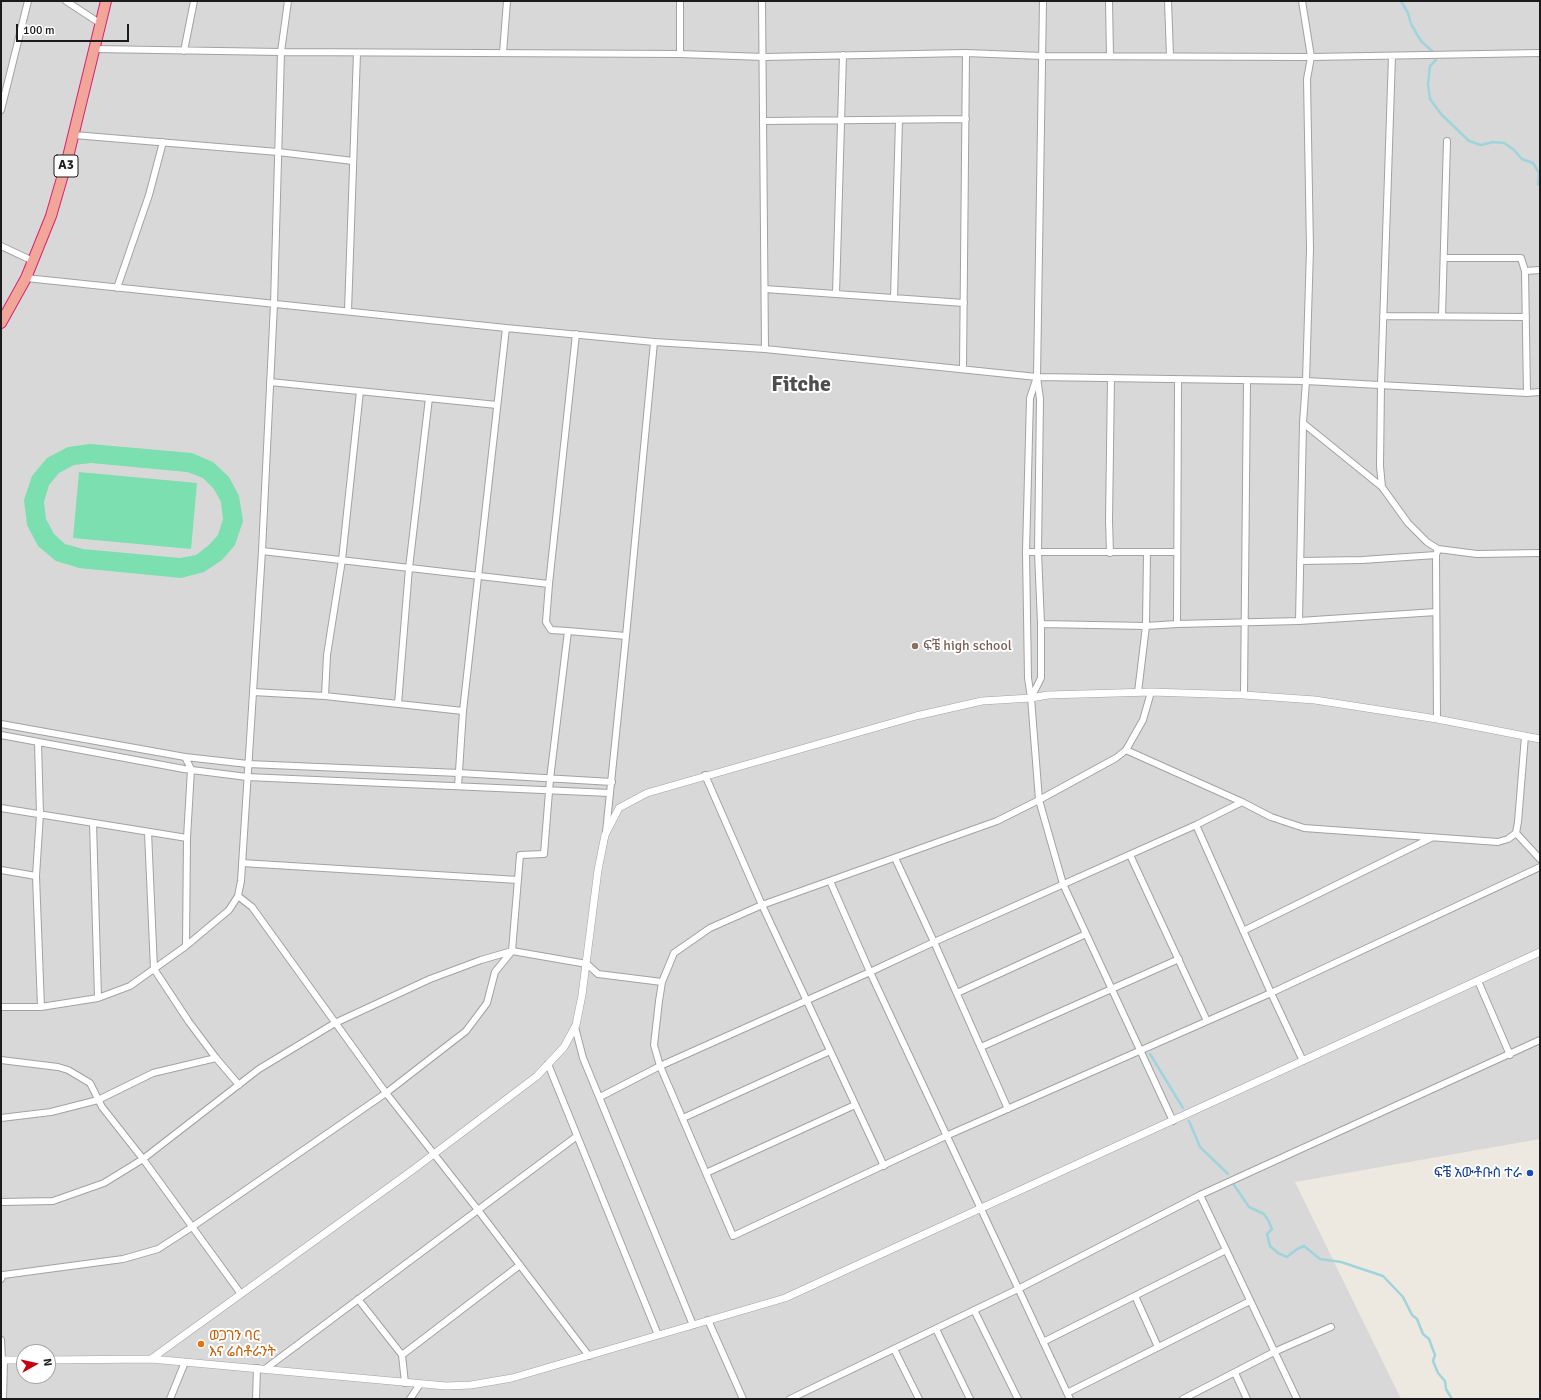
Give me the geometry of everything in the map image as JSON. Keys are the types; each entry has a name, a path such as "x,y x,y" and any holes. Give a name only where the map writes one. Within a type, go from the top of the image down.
{"highway":[{"name":"A3","path":"1,322 26,278 51,216 74,135 106,1"}],"street":[{"path":"1,110 28,1"},
{"path":"66,1 101,24"},
{"path":"184,51 194,1"},
{"path":"1,1007 41,1007 98,998 130,986 186,946 229,910 238,896 241,881 262,551 274,304 281,52 288,1"},
{"path":"503,53 507,1"},
{"path":"680,1 680,54"},
{"path":"762,1 764,56 765,349"},
{"path":"1031,698 1041,678 1041,624 1038,552 1040,399 1037,377 1043,1"},
{"path":"1109,1 1110,56"},
{"path":"1168,1 1170,56"},
{"path":"1299,621 1303,424 1306,381 1310,249 1307,79 1311,57 1302,1"},
{"path":"95,49 357,53 680,54 764,56 966,54 1042,56 1311,57 1540,53"},
{"path":"348,311 357,53"},
{"path":"963,369 966,54"},
{"path":"836,294 843,55"},
{"path":"1382,486 1380,466 1381,384 1392,56"},
{"path":"764,121 966,119"},
{"path":"894,298 899,120"},
{"path":"74,135 278,152 353,161"},
{"path":"1442,316 1448,141"},
{"path":"117,288 149,195 164,142"},
{"path":"1,246 33,261"},
{"path":"1444,258 1521,258 1525,271 1527,393"},
{"path":"1525,271 1540,270"},
{"path":"26,278 506,328 654,342 765,349 1037,377 1306,381 1527,393 1540,392"},
{"path":"765,289 964,303"},
{"path":"1384,316 1526,317"},
{"path":"458,786 463,712 506,328"},
{"path":"576,334 546,622 551,630 626,636"},
{"path":"151,1359 414,1169 433,1153 537,1076 564,1048 575,1026 587,964 598,870 605,835 612,782 654,342"},
{"path":"1037,377 1030,398 1026,552 1028,678 1039,800 1063,884 1173,1121"},
{"path":"1110,552 1108,520 1111,378"},
{"path":"1177,624 1176,552 1178,380"},
{"path":"1244,695 1247,380"},
{"path":"270,382 497,406"},
{"path":"325,696 328,655 342,560 360,391"},
{"path":"398,704 409,568 429,398"},
{"path":"1303,424 1382,486 1408,523 1437,552 1437,719"},
{"path":"262,551 549,584"},
{"path":"1026,552 1176,552"},
{"path":"1300,561 1437,552 1477,554 1540,553"},
{"path":"1138,692 1146,626 1147,553"},
{"path":"1041,624 1146,626 1245,623 1436,612"},
{"path":"1,1279 3,1275 123,1259 158,1249 386,1093 466,1031 487,1003 495,972 512,950 520,855 544,854 550,779 568,631"},
{"path":"253,692 325,696 463,712"},
{"path":"605,835 620,808 647,793 705,775 916,716 982,701 1031,698 1048,695 1138,692 1244,695 1315,700 1437,719 1540,739"},
{"path":"1151,692 1143,720 1126,750 1116,758 1039,800 998,820 762,905 710,928 674,953 662,982 654,1045 660,1066 733,1236 946,1136 1271,993 1540,867"},
{"path":"1,724 185,757 248,764 459,773 612,782"},
{"path":"1,735 191,770 248,777 610,794"},
{"path":"1126,750 1242,802 1271,817 1304,828 1498,842 1508,839 1516,833 1525,736"},
{"path":"38,742 40,814 36,876 41,1007"},
{"path":"185,757 191,770 187,838 186,946"},
{"path":"705,775 762,905 884,1166"},
{"path":"600,1097 660,1066 1130,855 1242,802"},
{"path":"1,808 187,838"},
{"path":"93,822 98,998"},
{"path":"1196,825 1303,1061"},
{"path":"148,832 154,969 189,1022 216,1058 239,1085"},
{"path":"1516,833 1540,859"},
{"path":"1243,931 1432,838"},
{"path":"1130,855 1208,1021"},
{"path":"895,858 1008,1109"},
{"path":"242,863 518,880"},
{"path":"1,870 36,876"},
{"path":"830,881 870,972 1068,1396 1158,1347 1250,1301"},
{"path":"238,896 252,907 386,1093 478,1210 589,1356"},
{"path":"957,994 1086,934"},
{"path":"1,1202 53,1201 104,1183 142,1159 259,1069 335,1023 430,979 512,950 587,964 598,974 662,982"},
{"path":"56,1360 151,1359 265,1368 446,1386 471,1385 512,1378 785,1298 1540,952"},
{"path":"981,1047 1179,959"},
{"path":"1478,981 1510,1055"},
{"path":"575,1026 582,1058 600,1097 692,1325"},
{"path":"790,1399 1018,1290 1200,1195 1510,1055 1540,1040"},
{"path":"683,1118 830,1051"},
{"path":"1,1118 51,1112 98,1100 153,1073 216,1058"},
{"path":"1,1060 58,1067 68,1070 90,1083 102,1107 241,1294"},
{"path":"548,1064 658,1335"},
{"path":"706,1173 855,1105"},
{"path":"265,1368 577,1136"},
{"path":"1200,1195 1297,1399"},
{"path":"1043,1342 1226,1250"},
{"path":"402,1355 520,1265"},
{"path":"1135,1296 1158,1347"},
{"path":"358,1300 402,1355 405,1383"},
{"path":"974,1310 1018,1399"},
{"path":"708,1320 743,1399"},
{"path":"1183,1399 1274,1352 1331,1327"},
{"path":"936,1329 970,1399"},
{"path":"1,1340 3,1399"},
{"path":"894,1349 919,1399"},
{"path":"2,1360 16,1360"},
{"path":"170,1399 185,1362"},
{"path":"256,1399 257,1368"},
{"path":"1235,1373 1247,1399"},
{"path":"410,1399 420,1384"},
{"path":"1198,1392 1201,1399"}],"shaded area":[{"path":"1,1 1540,1 1540,1139 1295,1182 1401,1399 1,1399"}],"green space":[{"path":"90,444 192,453 213,462 229,477 239,496 243,521 235,545 222,560 204,572 181,578 79,568 56,561 38,546 27,525 24,500 32,476 47,458 68,447","holes":["91,463 187,472 203,478 214,489 221,502 223,519 218,535 209,545 196,555 180,558 83,549 65,544 54,534 46,519 44,502 49,485 59,473 74,465"]},
{"path":"79,472 197,483 191,549 73,538"}],"waterway":[{"path":"1401,1 1408,13 1411,24 1421,41 1433,52"},
{"path":"1436,60 1430,66 1428,84 1430,99 1441,114 1469,141 1481,145 1493,142 1504,143 1513,149 1522,159 1533,163 1539,173 1538,184 1540,186"},
{"path":"1150,1054 1183,1108"},
{"path":"1189,1121 1200,1147 1228,1174"},
{"path":"1234,1185 1249,1207 1264,1214 1268,1220 1272,1229 1267,1234 1270,1246 1278,1253 1287,1257 1297,1249 1304,1246 1320,1259 1341,1262 1383,1276 1403,1297 1412,1315 1417,1319 1423,1334 1429,1339 1435,1355 1433,1361 1438,1373 1445,1381 1446,1389 1452,1399"}],"place":[{"name":"ፍቼ high school","path":"915,646"},
{"name":"ፍቼ አውቶቡስ ተራ","path":"1530,1173"},
{"name":"ወጋገን ባር እና ሬስቶራንት","path":"201,1344"}],"district":[{"name":"Fitche","path":"801,385"}]}
